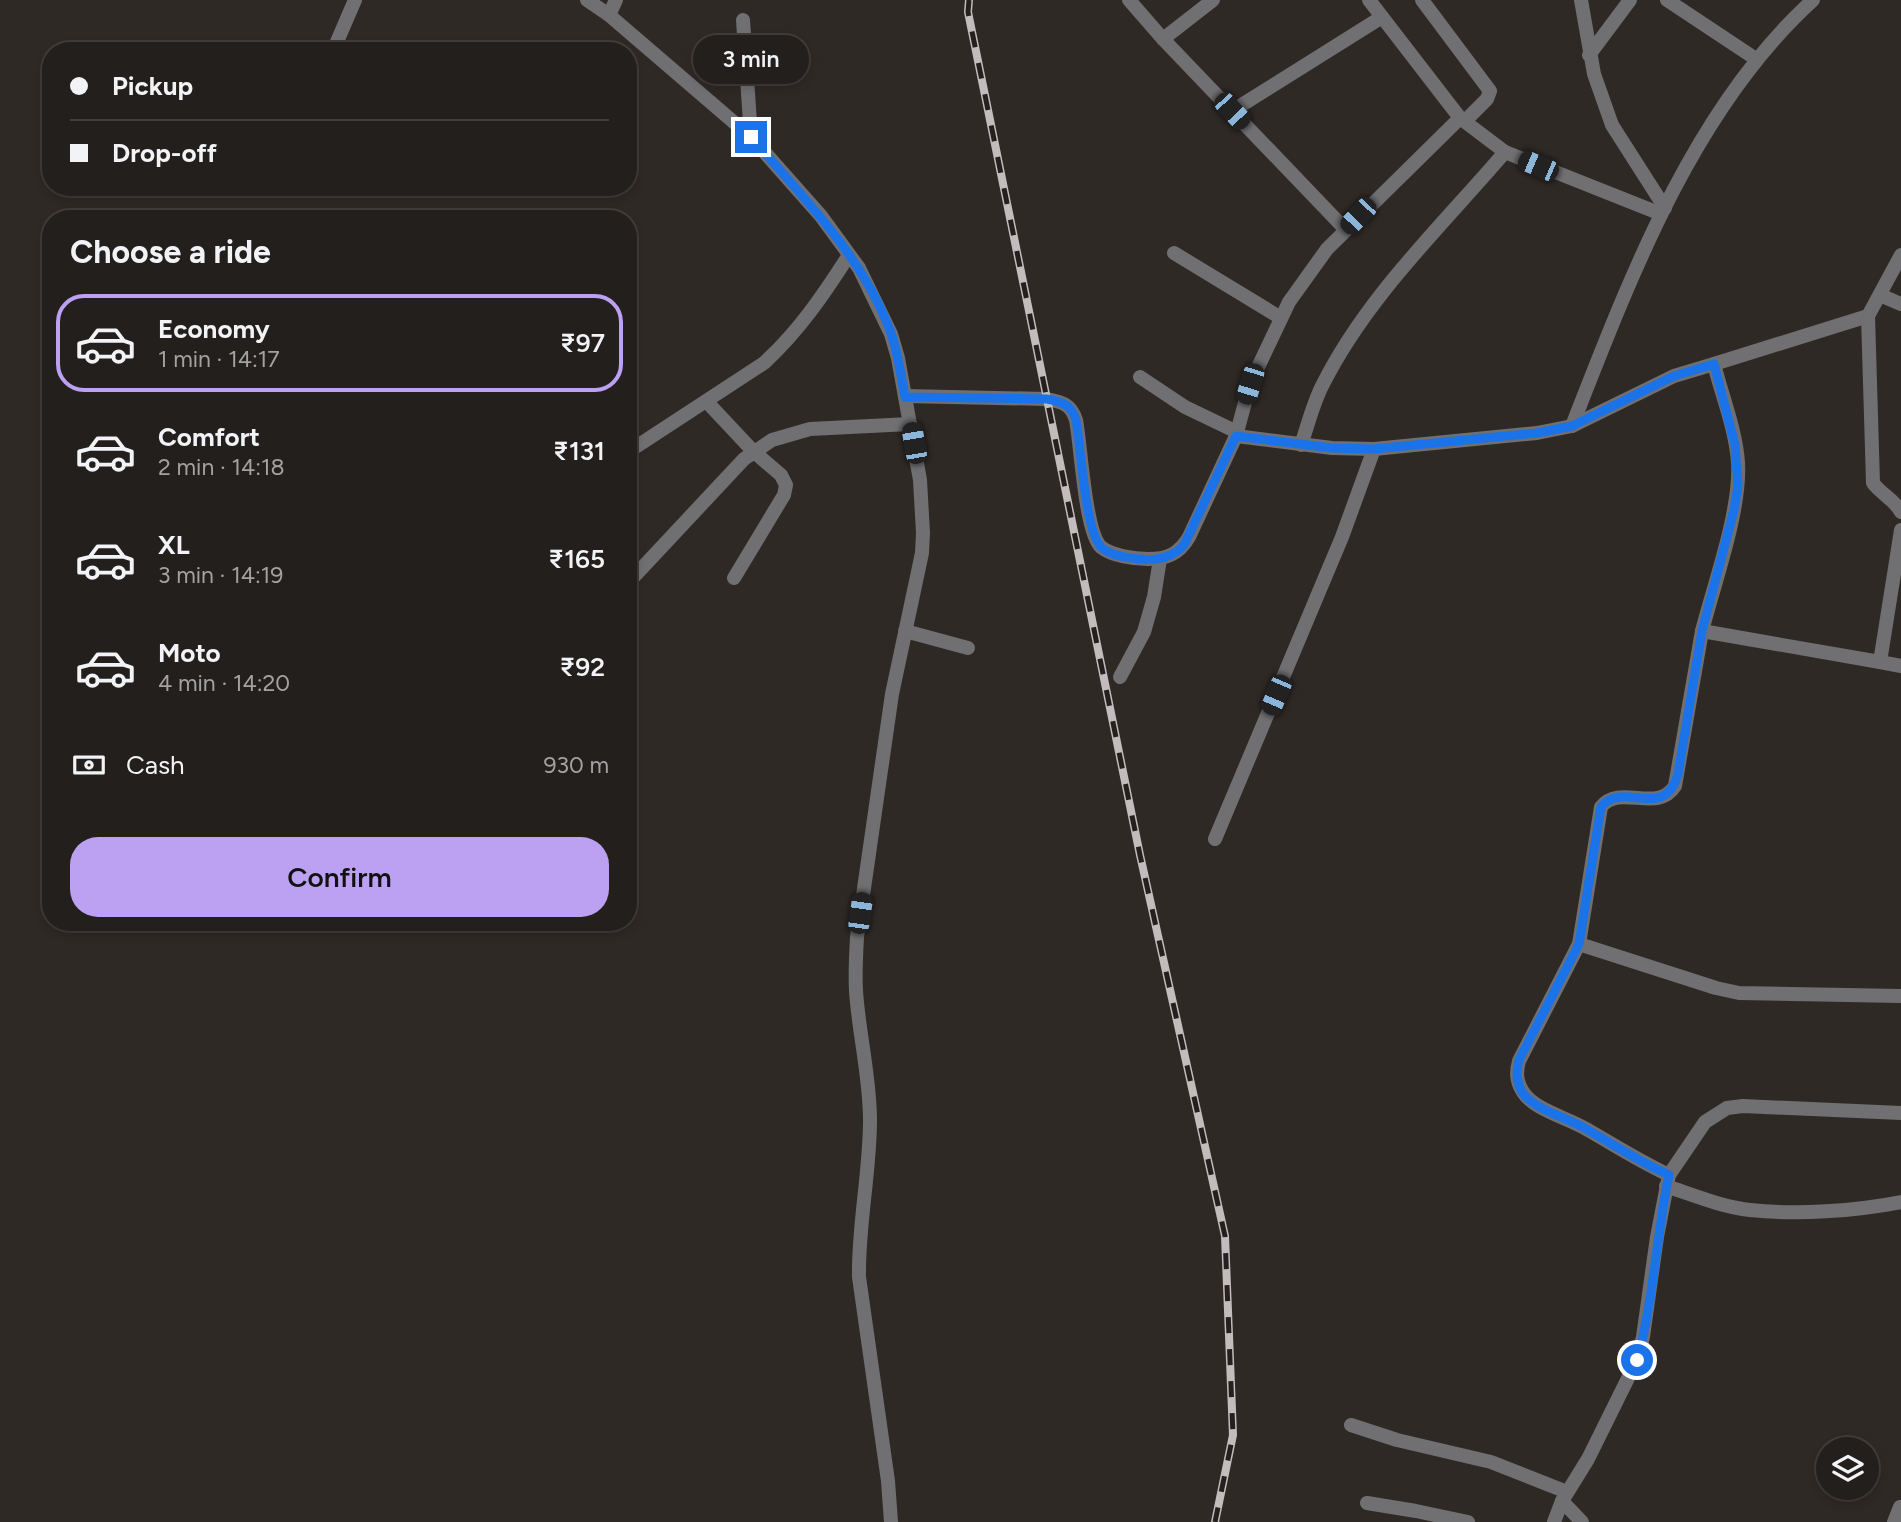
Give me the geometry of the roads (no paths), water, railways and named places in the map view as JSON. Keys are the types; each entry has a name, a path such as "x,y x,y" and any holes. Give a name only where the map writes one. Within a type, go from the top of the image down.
{"street":[{"path":"337,42 355,0"},
{"path":"587,0 609,15 751,137 821,216 859,268 891,334 911,424 920,480 922,553 892,694 857,937 856,993 867,1073 870,1122 859,1247 859,1277 888,1482 891,1522"},
{"path":"609,15 616,0"},
{"path":"1129,0 1345,229"},
{"path":"1163,39 1213,0"},
{"path":"1369,0 1462,119 1504,152 1663,211"},
{"path":"905,397 1047,399 1064,403 1070,407 1076,420 1090,523 1096,541 1107,551 1139,559 1160,559 1178,551 1184,545 1237,434 1250,384 1281,318 1326,249 1462,119 1487,99 1489,90 1422,0"},
{"path":"1581,0 1589,55 1612,125 1663,211"},
{"path":"1589,55 1630,0"},
{"path":"1667,0 1756,59"},
{"path":"1572,426 1616,314 1663,211 1701,141 1756,59 1774,37 1813,0"},
{"path":"1232,111 1382,17"},
{"path":"743,20 751,137"},
{"path":"1301,445 1322,386 1356,328 1397,272 1504,152"},
{"path":"1174,253 1281,318"},
{"path":"637,446 764,363 817,305 849,255"},
{"path":"1901,255 1867,316 1873,483 1901,512"},
{"path":"1880,295 1901,304"},
{"path":"1140,377 1167,397 1237,434 1301,445 1374,449 1507,437 1572,426 1674,376 1867,316"},
{"path":"1714,364 1735,445 1738,486 1702,631 1675,786 1665,796 1650,800 1615,797 1601,807 1579,944 1519,1060 1516,1073 1518,1082 1523,1093 1533,1103 1588,1129 1668,1181 1748,1209 1867,1208 1901,1202"},
{"path":"707,402 753,451 781,475 786,490 734,578"},
{"path":"637,573 753,451 772,440 810,429 911,424"},
{"path":"1215,839 1342,537 1374,449"},
{"path":"1880,662 1901,530"},
{"path":"1120,677 1147,622 1160,559"},
{"path":"905,631 968,648"},
{"path":"1702,631 1901,666"},
{"path":"1579,944 1739,993 1901,996"},
{"path":"1553,1522 1637,1360 1668,1181 1705,1122 1727,1108 1771,1106 1901,1112"},
{"path":"1351,1425 1397,1440 1491,1462 1565,1497 1582,1522"},
{"path":"1367,1503 1468,1522"},
{"path":"1894,1522 1900,1507"}],"railway":[{"path":"969,0 968,12 1140,855 1225,1236 1233,1435 1215,1522"}]}
